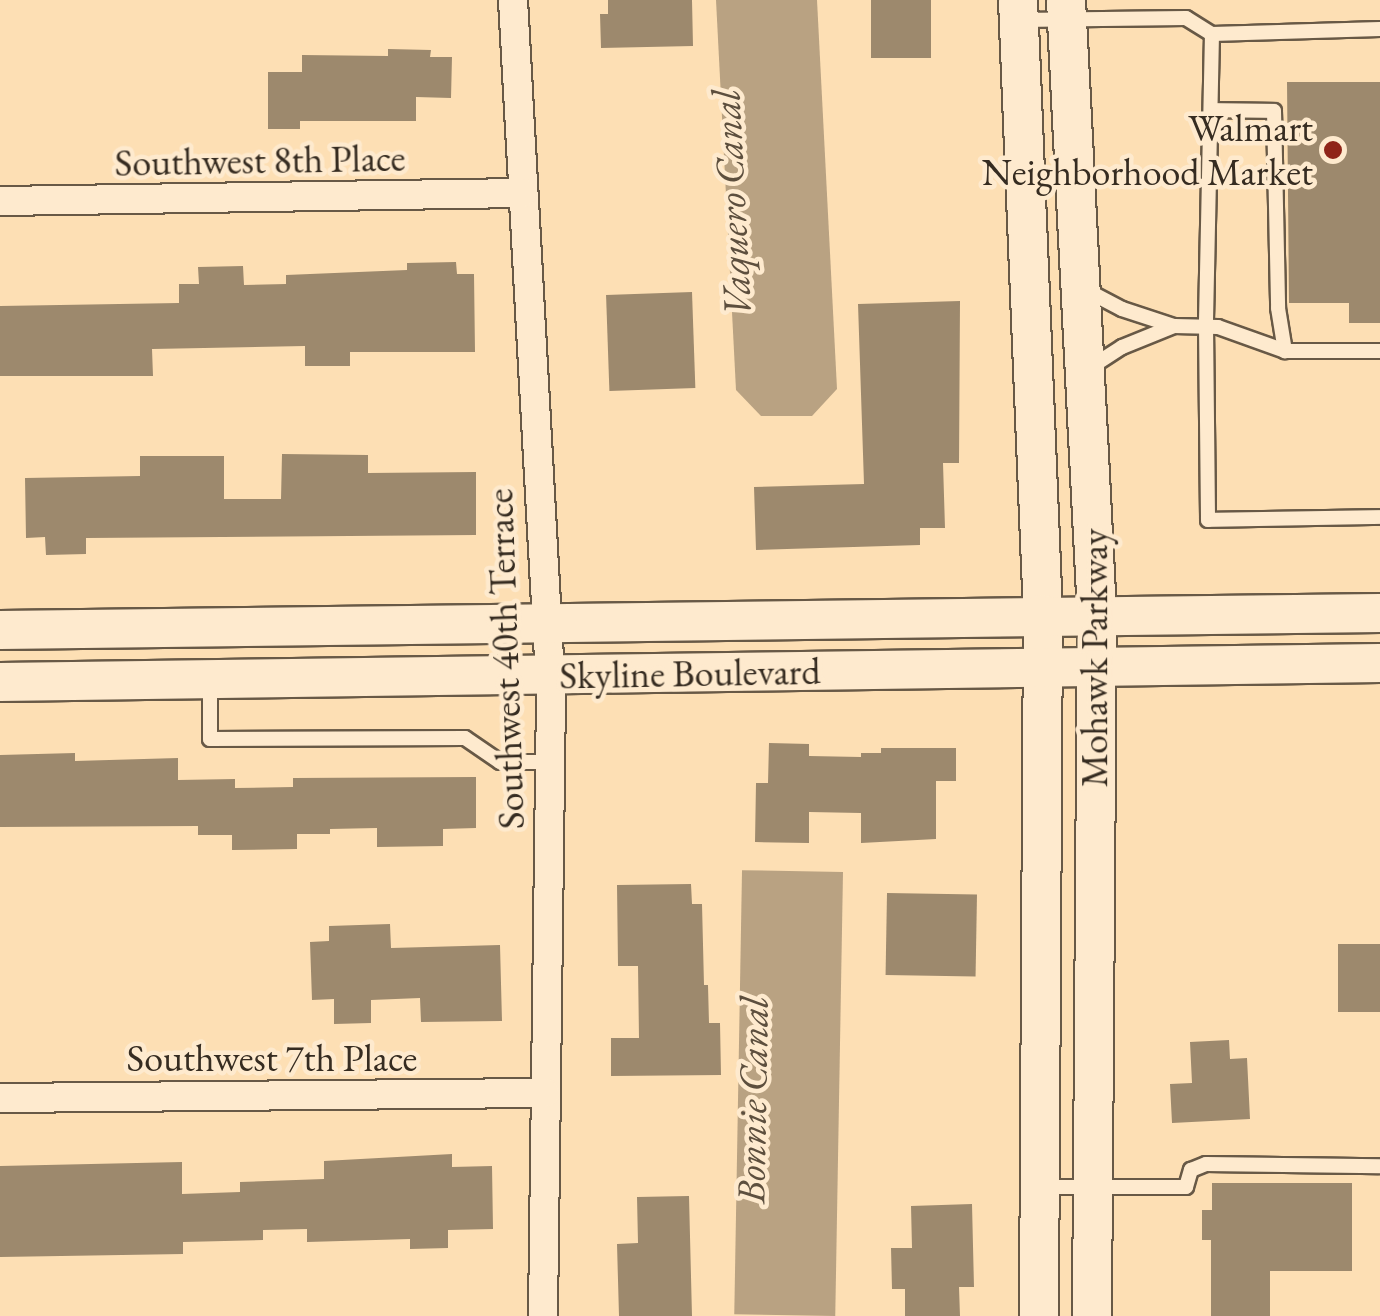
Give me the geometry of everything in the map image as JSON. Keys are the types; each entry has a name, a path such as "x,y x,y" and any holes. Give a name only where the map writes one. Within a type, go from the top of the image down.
{"street":[{"name":"Southwest 40th Terrace","path":"513,0 550,675 543,1316"},
{"name":"Mohawk Parkway","path":"1018,10 1043,614 1038,1316"},
{"name":"Mohawk Parkway","path":"1067,10 1097,614 1092,1316"},
{"name":"Southwest 8th Place","path":"0,201 522,193"},
{"name":"Skyline Boulevard","path":"0,630 547,620 1380,613"},
{"name":"Skyline Boulevard","path":"0,682 1380,663"},
{"name":"Southwest 7th Place","path":"0,1098 545,1093"}],"lane":[{"path":"1018,10 1186,18 1212,34 1380,29"},
{"path":"1212,34 1206,325 1208,520 1380,518"},
{"path":"1211,110 1274,111 1278,308 1285,351"},
{"path":"1081,287 1122,309 1174,326 1206,325 1285,351 1380,351"},
{"path":"1085,371 1122,348 1174,326"},
{"path":"210,679 210,739 465,738 500,762 550,762"},
{"path":"1040,1187 1186,1187 1191,1170 1206,1164 1380,1166"}],"water":[{"name":"Vaquero Canal","path":"716,0 817,0 837,389 812,416 761,416 736,390"},
{"name":"Bonnie Canal","path":"742,870 843,872 835,1316 734,1314"}],"building":[{"path":"608,0 692,0 693,46 601,48 600,14 608,14"},
{"path":"871,0 931,0 931,58 871,58"},
{"path":"388,49 431,50 430,57 452,57 451,98 416,97 416,121 300,121 300,129 268,129 268,72 302,72 302,55 388,56"},
{"name":"Walmart Neighborhood Market","path":"1287,82 1380,82 1380,323 1349,323 1349,303 1289,303"},
{"path":"456,262 457,274 474,274 475,352 350,352 350,366 305,366 305,346 152,349 153,376 0,376 0,306 179,303 179,284 199,284 198,267 243,266 244,285 286,284 286,275 407,270 407,263"},
{"path":"692,292 695,388 609,391 606,295"},
{"path":"960,301 959,463 943,463 945,528 920,528 920,545 756,550 754,487 864,484 858,304"},
{"path":"282,454 368,455 368,473 476,472 476,535 86,538 86,554 46,555 45,537 26,538 25,478 140,476 140,456 224,456 224,499 281,499"},
{"path":"769,743 809,744 809,756 861,757 861,753 881,753 881,748 956,748 956,781 936,781 936,839 861,843 861,813 809,812 809,843 755,842 756,783 768,783"},
{"path":"75,753 75,761 178,758 178,780 235,779 235,788 293,787 293,778 476,777 476,828 443,829 443,846 377,847 377,828 297,834 297,849 232,850 232,835 198,835 198,826 0,827 0,755"},
{"path":"691,884 692,904 702,904 704,985 708,985 709,1023 720,1023 721,1075 611,1076 611,1038 639,1038 638,966 618,966 617,885"},
{"path":"887,893 977,895 976,977 886,975"},
{"path":"390,924 391,948 500,945 502,1021 421,1022 420,998 371,1000 371,1023 334,1024 334,999 312,1000 310,942 329,941 329,926"},
{"path":"1338,944 1380,944 1380,1012 1338,1012"},
{"path":"1229,1040 1230,1059 1247,1058 1250,1119 1172,1123 1170,1084 1192,1083 1190,1042"},
{"path":"452,1154 452,1167 492,1166 493,1229 448,1230 448,1248 410,1249 410,1239 307,1242 307,1229 263,1230 263,1240 183,1242 183,1254 0,1257 0,1166 182,1162 182,1194 240,1192 240,1182 324,1179 324,1161"},
{"path":"1212,1183 1352,1183 1352,1271 1270,1271 1270,1316 1211,1316 1211,1240 1202,1240 1202,1210 1212,1210"},
{"path":"689,1196 692,1316 619,1316 617,1244 638,1243 637,1197"},
{"path":"972,1204 974,1287 959,1287 960,1316 905,1316 905,1289 892,1289 891,1248 912,1248 911,1206"}],"place":[{"name":"Walmart Neighborhood Market","path":"1333,150"}]}
